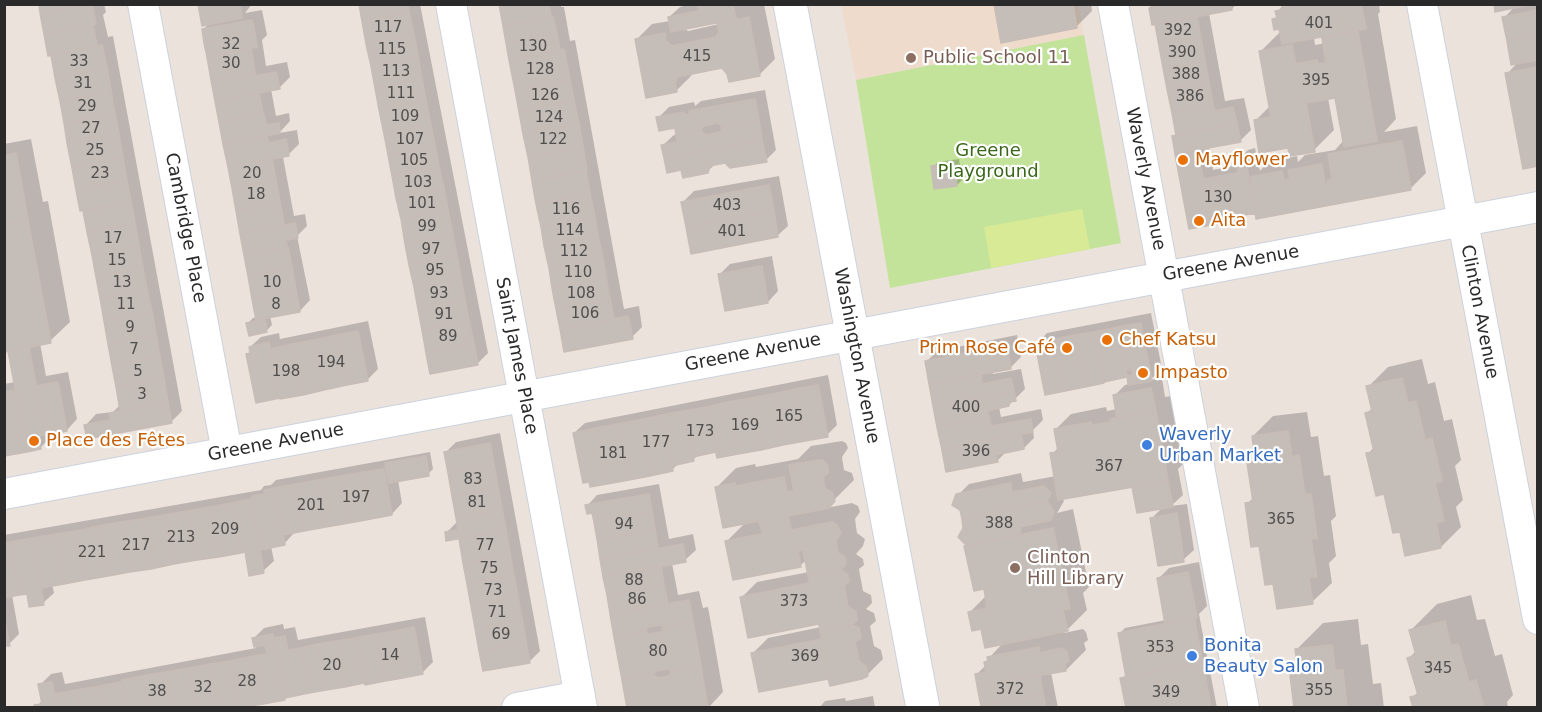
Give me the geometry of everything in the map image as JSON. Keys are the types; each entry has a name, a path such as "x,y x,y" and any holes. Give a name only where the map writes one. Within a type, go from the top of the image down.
{"main road":[{"name":"Washington Avenue","path":"789,4 923,708"}],"street":[{"name":"Cambridge Place","path":"143,4 227,452"},
{"name":"Saint James Place","path":"451,4 581,702"},
{"name":"Waverly Avenue","path":"1113,4 1244,708"},
{"name":"Clinton Avenue","path":"1422,4 1538,619"},
{"name":"Greene Avenue","path":"4,494 1538,207"},
{"path":"517,708 581,702"}],"shaded area":[{"name":"Public School 11","path":"841,5 1078,5 1084,35 856,80"}],"green space":[{"name":"Greene Playground","path":"1084,35 1121,243 890,288 856,80"},
{"path":"1082,209 1090,249 991,268 984,227"}],"building":[{"path":"39,4 85,4 40,13"},
{"path":"92,4 96,24 44,34 40,13"},
{"path":"198,4 240,4 242,18 202,26"},
{"path":"359,4 408,4 409,12 362,21"},
{"path":"499,4 549,4 551,17 503,26"},
{"path":"697,4 733,4 736,19 671,32 668,17 699,11"},
{"name":"Public School 11","path":"994,4 1073,4 1077,28 1001,43"},
{"path":"1168,4 1231,4 1232,10 1152,25 1149,8"},
{"path":"1301,4 1361,4 1366,29 1282,44 1279,29 1274,30 1272,19 1277,18 1275,11 1294,5 1296,8"},
{"path":"1494,4 1533,4 1495,12"},
{"path":"1538,10 1538,35 1507,41 1502,17"},
{"path":"409,12 414,35 366,44 362,21"},
{"path":"553,17 557,34 506,43 503,26"},
{"path":"749,17 760,76 729,82 722,68 677,77 675,83 677,92 646,98 635,39 665,33 666,41 672,46 716,37 719,31 717,23"},
{"path":"1197,17 1201,38 1159,46 1155,24"},
{"path":"252,20 255,33 204,43 202,29"},
{"path":"93,25 97,46 48,56 44,34"},
{"path":"1358,32 1377,141 1344,147 1335,98 1306,103 1315,152 1289,156 1288,148 1259,153 1254,120 1271,117 1259,51 1292,45 1296,64 1317,60 1318,64 1326,63 1322,38"},
{"path":"255,33 257,47 207,57 204,43"},
{"path":"557,34 560,50 509,60 506,43"},
{"path":"414,35 418,56 371,66 366,44"},
{"path":"1538,35 1538,60 1511,65 1507,41"},
{"path":"1201,38 1205,61 1163,68 1159,46"},
{"path":"102,45 107,68 55,78 51,55"},
{"path":"251,48 255,72 211,80 207,57"},
{"path":"564,49 570,80 515,90 509,60"},
{"path":"418,56 422,79 375,88 371,66"},
{"path":"1205,61 1209,82 1167,89 1163,68"},
{"path":"1538,67 1538,166 1523,169 1505,73"},
{"path":"107,68 111,91 60,101 55,78"},
{"path":"255,72 256,76 276,72 280,89 215,101 211,80"},
{"path":"422,79 426,101 379,110 375,88"},
{"path":"570,80 574,101 519,112 515,90"},
{"path":"1209,82 1213,105 1172,113 1167,89"},
{"path":"111,91 115,114 64,123 60,101"},
{"path":"259,93 263,114 219,122 215,101"},
{"path":"755,99 759,120 722,127 718,123 703,126 701,131 676,135 675,128 659,131 656,117 684,112 685,115 690,114 689,111"},
{"path":"426,101 431,125 384,134 379,110"},
{"path":"574,101 579,124 523,134 519,112"},
{"path":"1213,105 1215,111 1233,107 1237,124 1176,135 1172,113"},
{"path":"115,114 119,134 67,143 64,123"},
{"path":"264,114 266,125 279,123 280,133 223,144 219,122"},
{"path":"759,120 762,140 664,158 661,145 677,142 676,135 701,131 706,135 721,132 722,127"},
{"path":"579,124 583,147 528,157 523,134"},
{"path":"1237,124 1241,142 1175,154 1172,136"},
{"path":"431,125 435,146 388,155 384,134"},
{"path":"119,134 123,158 72,168 67,143"},
{"path":"267,136 269,143 286,139 289,156 228,167 223,144"},
{"path":"762,140 767,162 730,168 725,163 710,166 708,173 683,178 681,170 667,173 664,158"},
{"path":"1402,141 1411,190 1256,219 1251,177 1282,171 1284,180 1290,179 1288,170 1322,164 1325,184 1332,179 1328,154"},
{"path":"435,146 439,167 392,176 388,155"},
{"path":"583,147 587,170 532,181 528,157"},
{"path":"1198,150 1212,225 1189,229 1175,154"},
{"path":"16,153 28,220 4,225 4,156"},
{"path":"123,158 127,181 76,190 72,168"},
{"path":"1245,158 1256,213 1233,217 1225,175 1238,173 1236,160"},
{"path":"272,159 276,180 232,188 228,167"},
{"path":"954,163 957,186 934,189 931,166"},
{"path":"439,167 444,189 396,198 392,176"},
{"path":"586,171 590,194 536,204 532,181"},
{"path":"1225,175 1234,221 1212,225 1203,179"},
{"path":"276,180 280,202 236,211 232,188"},
{"path":"127,181 131,202 80,211 76,190"},
{"path":"769,185 774,211 686,227 681,202"},
{"path":"444,189 448,210 401,219 396,198"},
{"path":"590,194 595,217 541,227 536,204"},
{"path":"131,202 135,223 87,232 83,211"},
{"path":"280,202 284,225 240,234 236,211"},
{"path":"448,210 453,235 405,244 401,219"},
{"path":"774,211 778,237 691,254 686,227"},
{"path":"595,217 598,236 544,246 541,227"},
{"path":"28,220 51,343 4,352 4,225"},
{"path":"135,223 139,246 92,255 87,232"},
{"path":"295,223 298,238 286,240 287,247 244,255 240,234"},
{"path":"453,235 457,256 409,265 405,244"},
{"path":"598,236 603,258 549,268 544,246"},
{"path":"139,246 143,268 96,277 92,255"},
{"path":"288,247 292,267 248,276 244,255"},
{"path":"457,256 461,278 414,287 409,265"},
{"path":"603,258 606,278 552,288 549,268"},
{"path":"762,266 768,303 725,311 718,274"},
{"path":"292,267 296,290 252,299 248,276"},
{"path":"143,268 147,289 100,298 96,277"},
{"path":"461,278 465,300 418,309 414,287"},
{"path":"606,278 610,299 556,309 552,288"},
{"path":"147,289 152,312 104,321 100,298"},
{"path":"296,290 300,312 256,320 252,299"},
{"path":"610,299 614,319 560,329 556,309"},
{"path":"465,300 469,321 422,330 418,309"},
{"path":"152,312 156,335 108,344 104,321"},
{"path":"628,316 633,339 564,352 560,329"},
{"path":"265,319 267,332 249,336 246,323"},
{"path":"469,321 474,343 426,353 422,330"},
{"path":"1141,323 1152,381 1128,385 1127,376 1133,375 1131,369 1126,371 1118,327"},
{"path":"1118,327 1127,377 1104,382 1095,332"},
{"path":"358,331 368,381 347,385 337,335"},
{"path":"1095,332 1104,383 1085,387 1075,335"},
{"path":"156,335 160,357 112,366 108,344"},
{"path":"337,335 347,385 324,390 314,340"},
{"path":"1075,335 1085,387 1065,391 1055,339"},
{"path":"1055,339 1065,391 1045,395 1035,343"},
{"path":"314,340 324,390 303,395 292,344"},
{"path":"269,342 280,398 256,403 246,354 250,353 249,347"},
{"path":"474,343 478,365 430,374 426,353"},
{"path":"292,344 303,395 280,399 270,349"},
{"path":"1007,345 1011,369 929,384 925,361"},
{"path":"29,347 45,435 39,436 41,449 27,452 8,351"},
{"path":"160,357 164,378 116,387 112,366"},
{"path":"981,374 982,384 1011,378 1014,391 933,406 929,384"},
{"path":"164,378 168,402 120,411 116,387"},
{"path":"1402,378 1408,403 1416,401 1425,440 1432,438 1442,481 1435,483 1444,521 1436,523 1441,548 1405,556 1400,532 1393,533 1384,494 1376,496 1366,453 1374,452 1365,413 1372,411 1366,386"},
{"path":"58,382 67,431 45,435 36,386"},
{"path":"818,385 828,437 805,441 795,389"},
{"path":"1151,388 1156,411 1117,418 1113,395"},
{"path":"795,389 805,441 783,445 773,394"},
{"path":"15,390 27,452 4,456 4,392"},
{"path":"1014,391 1016,401 1009,402 1009,406 987,411 989,417 937,427 933,406"},
{"path":"773,394 783,445 761,450 751,398"},
{"path":"751,398 761,450 738,454 728,402"},
{"path":"168,402 172,423 87,439 84,425 110,420 109,413"},
{"path":"728,402 738,454 717,458 707,407"},
{"path":"707,407 716,452 693,457 684,411"},
{"path":"684,411 694,461 672,466 662,415"},
{"path":"1156,411 1168,481 1058,500 1050,453 1058,452 1054,429 1091,422 1092,425 1111,422 1110,419"},
{"path":"662,415 673,471 650,476 639,420"},
{"path":"989,417 991,426 1031,419 1033,432 942,450 937,427"},
{"path":"639,420 650,476 629,480 618,424"},
{"path":"618,424 629,480 607,484 596,428"},
{"path":"596,428 607,484 590,487 589,482 583,483 573,433"},
{"path":"1288,431 1292,457 1299,455 1305,495 1311,494 1317,538 1311,539 1317,577 1309,578 1313,604 1277,609 1273,584 1265,585 1259,546 1251,547 1245,503 1253,502 1247,463 1255,462 1252,436"},
{"path":"1021,434 1024,449 996,455 998,462 946,472 942,450"},
{"path":"490,443 494,465 448,473 444,452"},
{"path":"426,456 429,476 389,483 385,463"},
{"path":"824,461 828,466 828,473 823,477 825,489 832,492 835,501 829,508 788,516 791,530 832,522 837,525 841,533 836,540 838,553 844,556 845,566 841,569 808,576 803,550 798,551 801,567 733,580 725,541 762,534 762,531 759,521 723,528 715,487 735,483 736,486 784,477 787,492 794,491 789,465"},
{"path":"494,465 498,487 452,496 448,473"},
{"path":"384,469 392,515 371,519 363,472"},
{"path":"363,472 371,519 349,523 341,476"},
{"path":"341,476 349,523 326,527 318,480"},
{"path":"318,480 326,527 304,531 296,484"},
{"path":"1168,481 1173,507 1137,513 1132,487"},
{"path":"1011,483 1012,492 1044,486 1051,493 1047,501 962,519 960,510 952,505 956,494"},
{"path":"296,484 304,531 283,535 274,488"},
{"path":"498,487 502,510 456,518 452,496"},
{"path":"274,488 285,545 260,550 251,499 253,499 252,496 265,494 264,490"},
{"path":"649,494 652,511 594,522 592,513 587,514 585,505"},
{"path":"251,499 264,573 249,576 245,552 241,553 232,503"},
{"path":"1047,501 1054,512 1051,520 1020,527 1021,535 967,546 958,537 963,528 962,519"},
{"path":"232,503 241,553 219,557 210,507"},
{"path":"210,507 219,557 197,560 188,511"},
{"path":"502,510 506,530 446,541 445,532 458,530 456,518"},
{"path":"188,511 197,560 174,564 165,515"},
{"path":"652,511 655,529 597,539 594,522"},
{"path":"1177,513 1184,562 1158,566 1150,518"},
{"path":"165,515 174,564 151,569 142,519"},
{"path":"142,519 151,569 130,572 121,522"},
{"path":"121,522 130,572 108,576 99,526"},
{"path":"99,526 108,576 85,580 76,531"},
{"name":"Clinton Hill Library","path":"1053,528 1070,609 1063,610 1068,631 985,648 981,629 972,631 968,612 987,608 984,589 974,591 964,546"},
{"path":"655,529 658,548 600,559 597,539"},
{"path":"506,530 510,554 463,563 459,539"},
{"path":"76,531 85,580 64,584 56,534"},
{"path":"56,534 64,584 41,588 32,538"},
{"path":"32,538 44,605 29,607 27,594 19,595 10,542"},
{"path":"10,542 19,595 4,598 4,543"},
{"path":"683,544 686,562 603,577 600,559"},
{"path":"510,554 514,575 467,584 463,563"},
{"path":"661,566 664,585 607,595 603,577"},
{"path":"841,569 848,575 849,582 844,585 848,607 856,611 857,620 852,625 820,631 819,624 748,638 740,597 810,583 808,576"},
{"path":"1188,572 1197,618 1165,624 1157,578"},
{"path":"514,575 518,598 471,606 467,584"},
{"path":"664,585 668,604 610,614 607,595"},
{"path":"518,598 522,619 475,628 471,606"},
{"path":"689,600 693,622 648,627 645,631 614,637 610,614"},
{"path":"4,617 10,646 4,646"},
{"path":"1194,618 1203,663 1126,677 1118,633"},
{"path":"522,619 526,642 479,651 475,628"},
{"path":"1445,621 1451,646 1458,644 1469,682 1476,680 1484,708 1413,708 1410,697 1418,695 1407,658 1416,655 1409,630"},
{"path":"693,622 701,666 656,671 653,675 622,680 614,637 645,631 649,634 661,632 664,627"},
{"path":"852,625 859,628 861,638 855,642 859,661 866,666 868,676 830,686 828,679 759,692 751,653 822,639 820,631"},
{"path":"414,627 423,674 403,678 395,631"},
{"path":"395,631 403,678 385,681 376,634"},
{"path":"273,634 285,700 263,704 254,656 267,654 265,645 254,647 252,638"},
{"path":"376,634 385,681 365,685 356,638"},
{"path":"285,636 288,650 301,648 309,693 285,698 274,638"},
{"path":"356,638 364,683 345,687 337,641"},
{"path":"337,641 345,687 326,690 318,644"},
{"path":"526,642 530,663 483,671 479,651"},
{"path":"318,644 326,690 309,693 301,648"},
{"path":"1332,645 1335,670 1343,670 1347,708 1294,708 1290,675 1298,674 1295,649"},
{"path":"1039,647 1040,653 1062,648 1067,652 1069,661 1065,664 1066,671 977,686 975,674 986,672 984,662 988,661 987,657"},
{"path":"254,656 263,704 239,708 230,661"},
{"path":"230,661 239,708 218,708 210,664"},
{"path":"1203,663 1211,708 1126,708 1120,678"},
{"path":"210,664 218,708 196,708 189,668"},
{"path":"701,666 708,708 627,708 622,680 653,675 658,678 669,676 672,671"},
{"path":"189,668 196,708 172,708 165,672"},
{"path":"165,672 172,708 149,708 143,676"},
{"path":"1040,675 1043,694 981,706 977,686"},
{"path":"143,676 149,708 127,708 122,680"},
{"path":"52,682 57,708 35,708 34,705 42,704 38,684"},
{"path":"122,682 127,708 104,708 100,686"},
{"path":"100,686 104,708 80,708 77,690"},
{"path":"77,690 80,708 57,708 54,694"},
{"path":"1043,694 1046,708 981,708 981,706"}],"place":[{"name":"Public School 11","path":"911,58"},
{"name":"Mayflower","path":"1183,160"},
{"name":"Aita","path":"1199,221"},
{"name":"Chef Katsu","path":"1107,340"},
{"name":"Prim Rose Café","path":"1067,348"},
{"name":"Impasto","path":"1143,373"},
{"name":"Place des Fêtes","path":"34,441"},
{"name":"Waverly Urban Market","path":"1147,445"},
{"name":"Clinton Hill Library","path":"1015,568"},
{"name":"Bonita Beauty Salon","path":"1192,656"}]}
